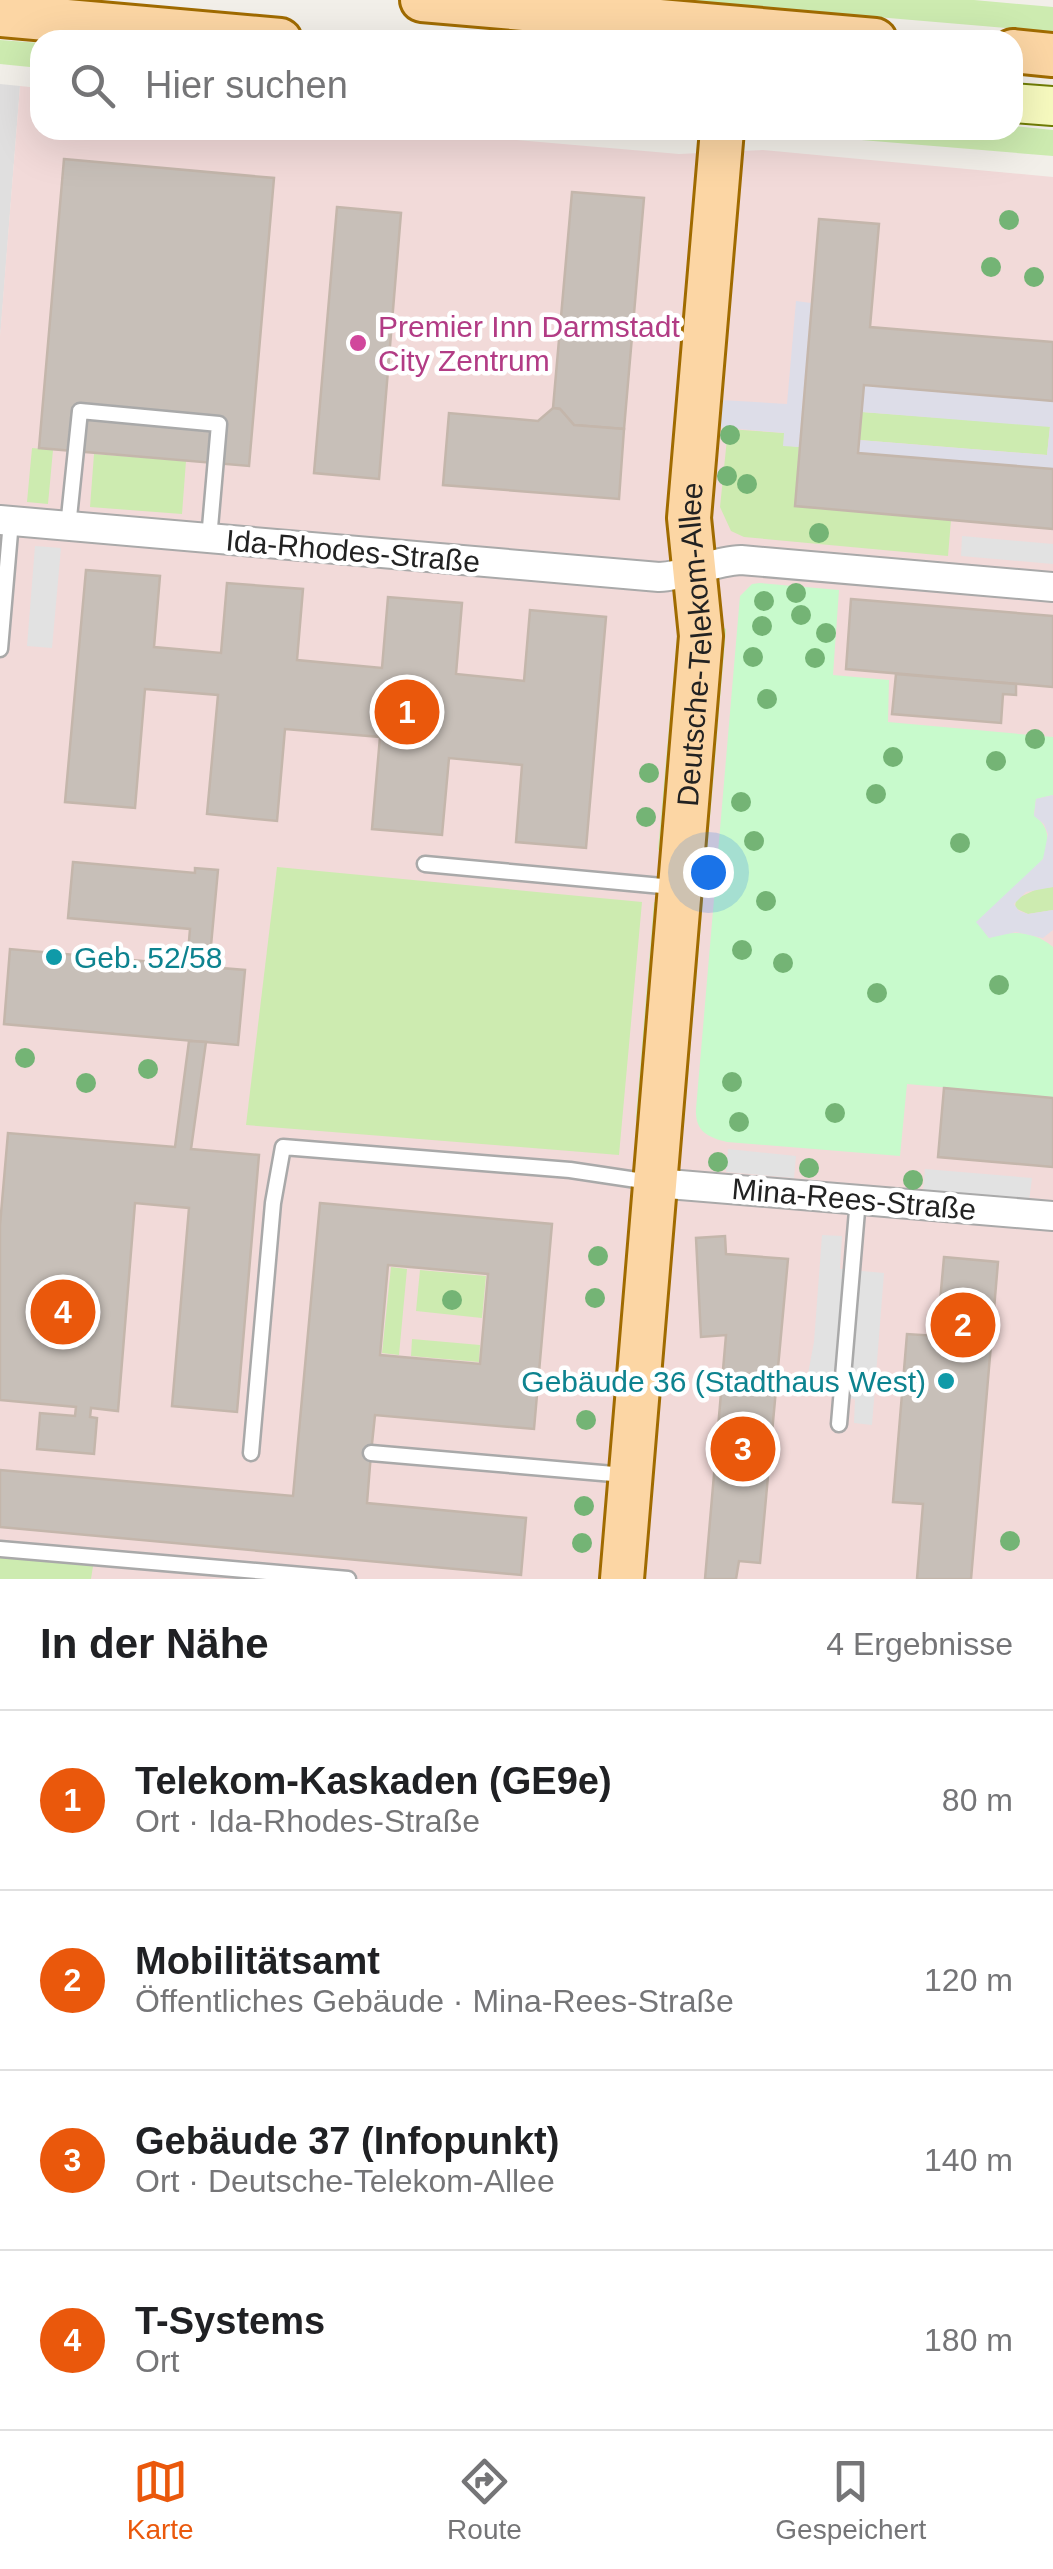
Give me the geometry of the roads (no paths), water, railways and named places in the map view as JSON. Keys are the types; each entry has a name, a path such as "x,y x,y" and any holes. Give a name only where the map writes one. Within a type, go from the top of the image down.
{"main road":[{"path":"422,0 761,30"},
{"path":"0,15 168,30"},
{"path":"1023,53 1053,55"},
{"path":"1023,104 1053,106"},
{"name":"Deutsche-Telekom-Allee","path":"622,1579 701,636 690,518 721,140"}],"street":[{"name":"Ida-Rhodes-Straße","path":"5,520 659,578 741,560 1053,586"},
{"name":"Mina-Rees-Straße","path":"656,1183 1053,1216"}],"lane":[{"path":"68,528 80,411 219,424 209,538"},
{"path":"0,649 5,520"},
{"path":"425,864 682,888"},
{"path":"251,1453 272,1203 283,1147 550,1168 656,1183"},
{"path":"840,1424 858,1199"},
{"path":"371,1453 631,1476"},
{"path":"0,1550 348,1579"}],"place":[{"name":"Premier Inn Darmstadt City Zentrum","path":"358,343"},
{"name":"Telekom-Kaskaden (GE9e)","path":"407,712"},
{"name":"Geb. 52/58","path":"54,957"},
{"name":"T-Systems","path":"63,1312"},
{"name":"Mobilitätsamt","path":"963,1325"},
{"name":"Gebäude 36 (Stadthaus West)","path":"946,1381"},
{"name":"Gebäude 37 (Infopunkt)","path":"743,1449"}]}
